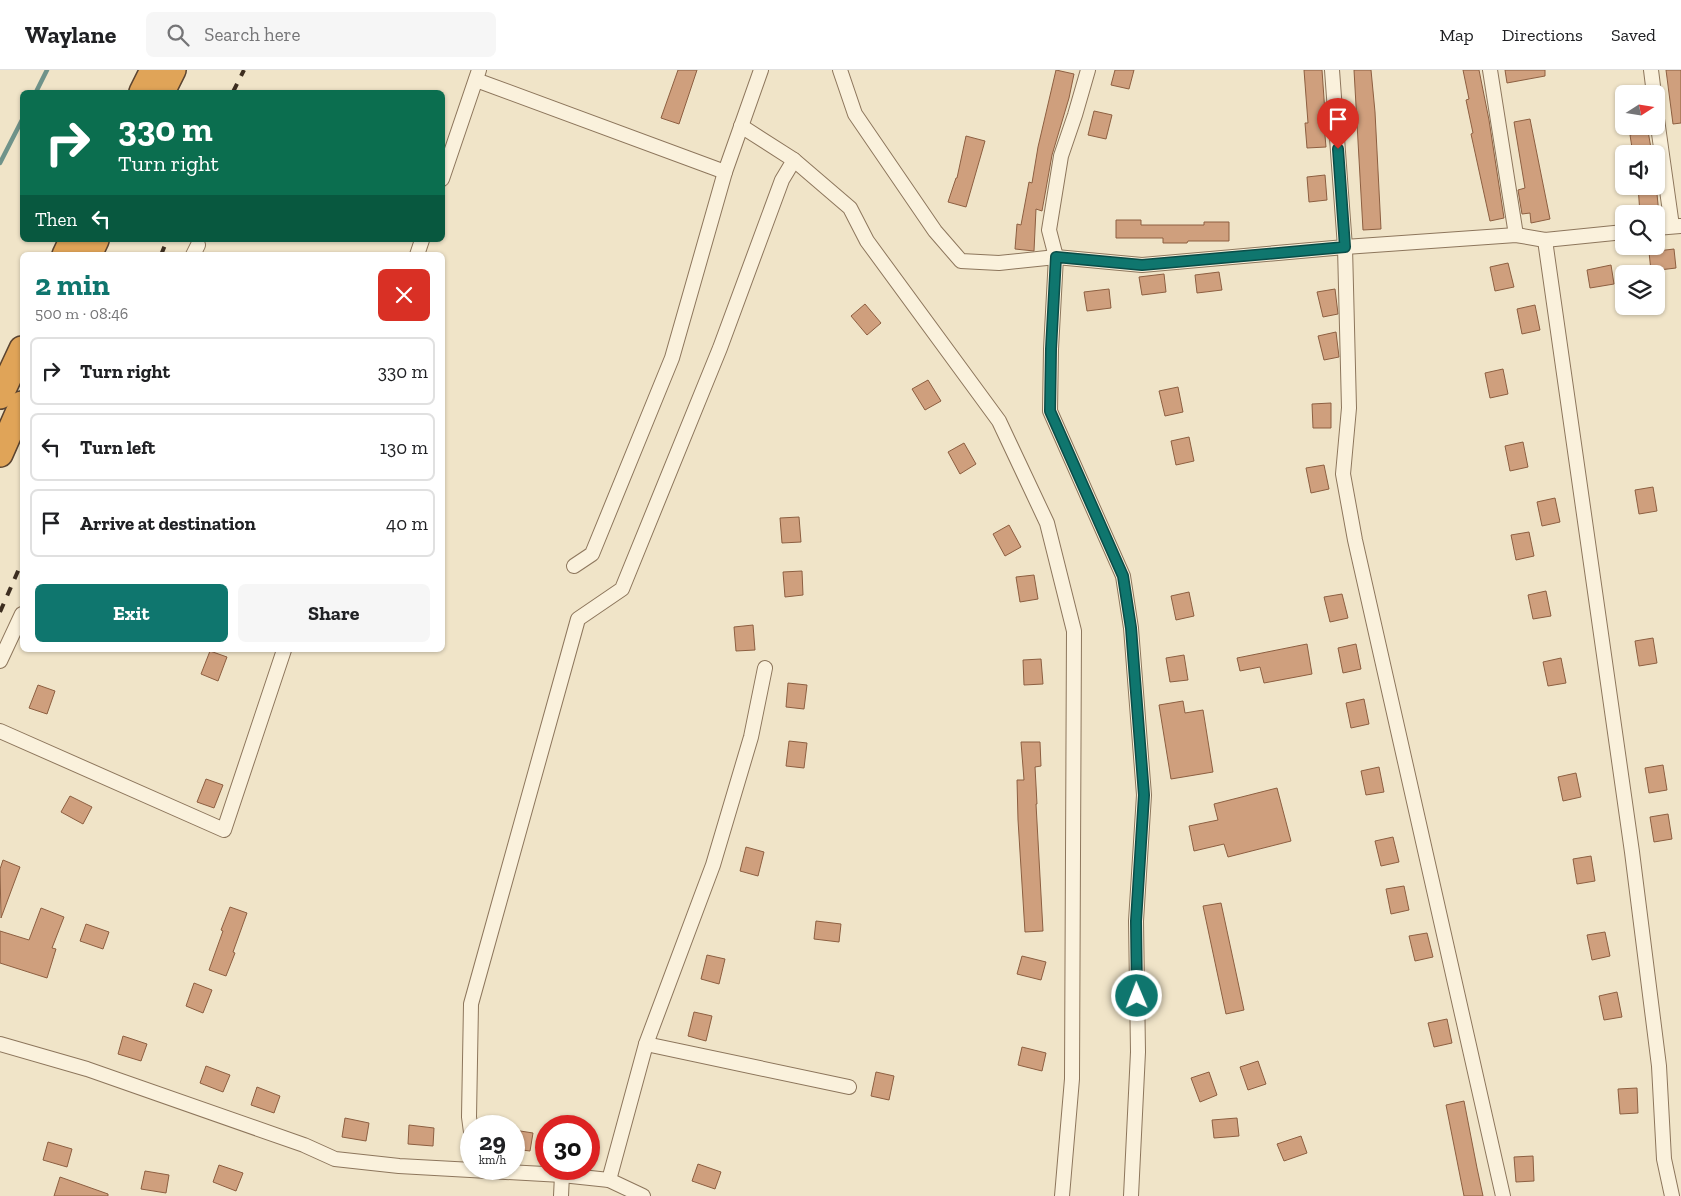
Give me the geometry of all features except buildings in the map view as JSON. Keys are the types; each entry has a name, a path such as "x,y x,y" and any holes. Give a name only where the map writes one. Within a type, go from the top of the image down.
{"highway":[{"path":"143,90 153,70"},
{"path":"163,90 172,70"},
{"path":"0,396 20,353"},
{"path":"0,454 20,409"}],"street":[{"path":"574,566 592,554 672,358 724,172 761,70"},
{"path":"840,70 855,114 934,232 961,260 999,264 1056,257 1142,265 1345,247 1516,235 1545,240 1615,233"},
{"path":"1088,70 1059,165 1049,230 1056,257 1050,411 1123,576 1131,628 1144,795 1136,921 1138,1052 1131,1196"},
{"path":"1332,70 1345,247 1349,408 1343,474 1354,540 1503,1196"},
{"path":"1490,70 1516,235"},
{"path":"1650,70 1652,85"},
{"path":"445,170 478,75 724,172"},
{"path":"741,126 794,160 850,208 867,241 999,421 1047,523 1074,631 1072,1079 1062,1196"},
{"path":"1660,135 1676,226"},
{"path":"469,1115 471,1004 578,619 622,589 720,348 782,180 794,160"},
{"path":"1545,240 1632,852 1659,1066 1664,1160 1672,1196"},
{"path":"0,661 20,618"},
{"path":"0,731 224,830 283,652"},
{"path":"609,1180 646,1044 713,865 751,737 765,668"},
{"path":"0,1044 97,1072 304,1145 335,1159 399,1166 460,1168"},
{"path":"646,1044 849,1087"},
{"path":"600,1179 609,1180 643,1196"},
{"path":"561,1196 562,1180"}],"waterway":[{"path":"37,90 47,70"},
{"path":"0,163 20,124"}],"railway":[{"path":"234,90 244,70"},
{"path":"162,252 166,242"},
{"path":"0,612 20,567"}],"route":[{"path":"1137,996 1136,921 1144,795 1131,628 1123,576 1050,411 1056,257 1142,265 1345,247 1338,149"}]}
